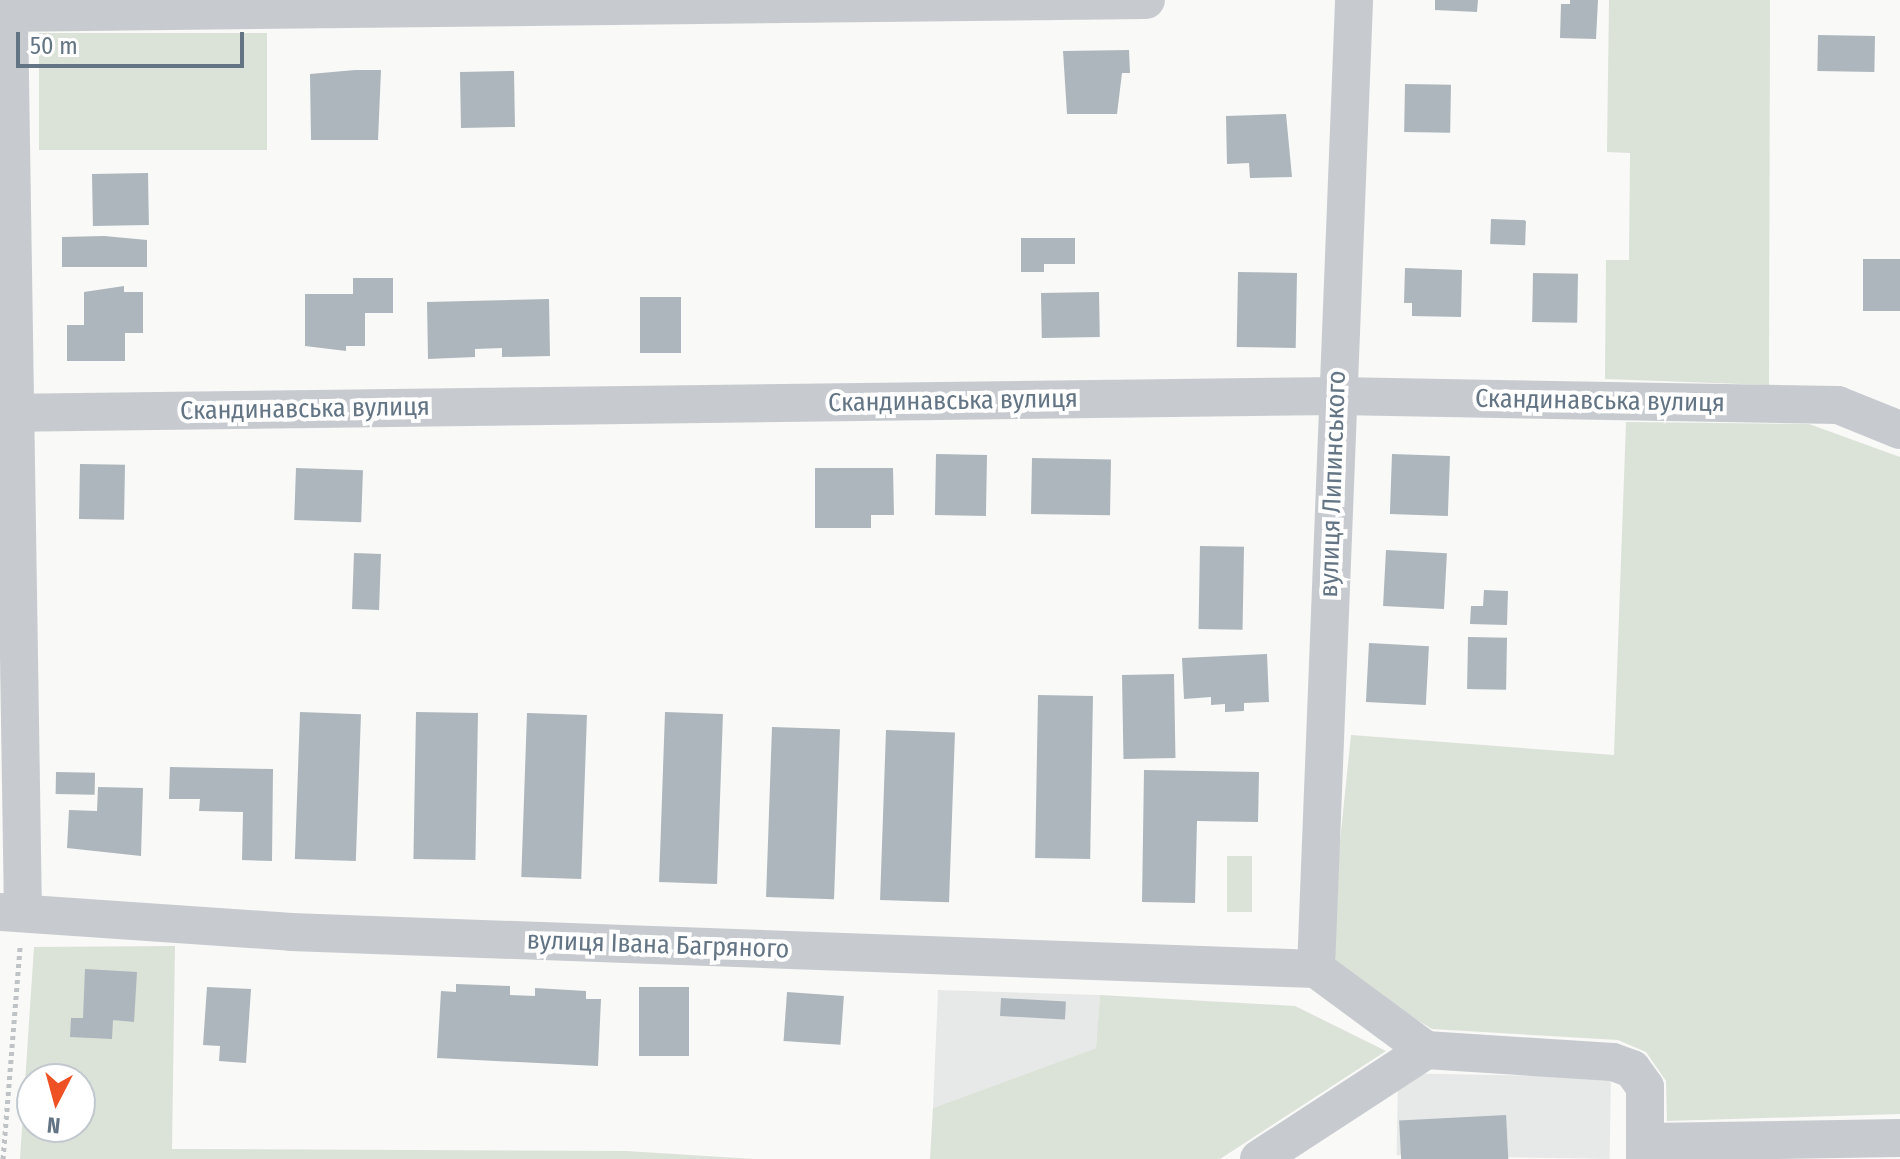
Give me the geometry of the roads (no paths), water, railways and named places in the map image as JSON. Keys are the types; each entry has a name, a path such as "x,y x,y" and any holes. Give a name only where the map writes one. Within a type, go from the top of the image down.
{"street":[{"path":"11,912 5,13 1146,0"},
{"name":"вулиця Липинського","path":"1316,969 1336,396 1354,0"},
{"name":"Скандинавська вулиця","path":"9,413 1336,396 1838,405 1900,430"},
{"name":"вулиця Івана Багряного","path":"11,912 291,932 1316,969"},
{"path":"1316,969 1426,1050 1613,1062 1632,1069 1645,1087 1646,1150 1900,1138"},
{"path":"1259,1159 1426,1050"}]}
